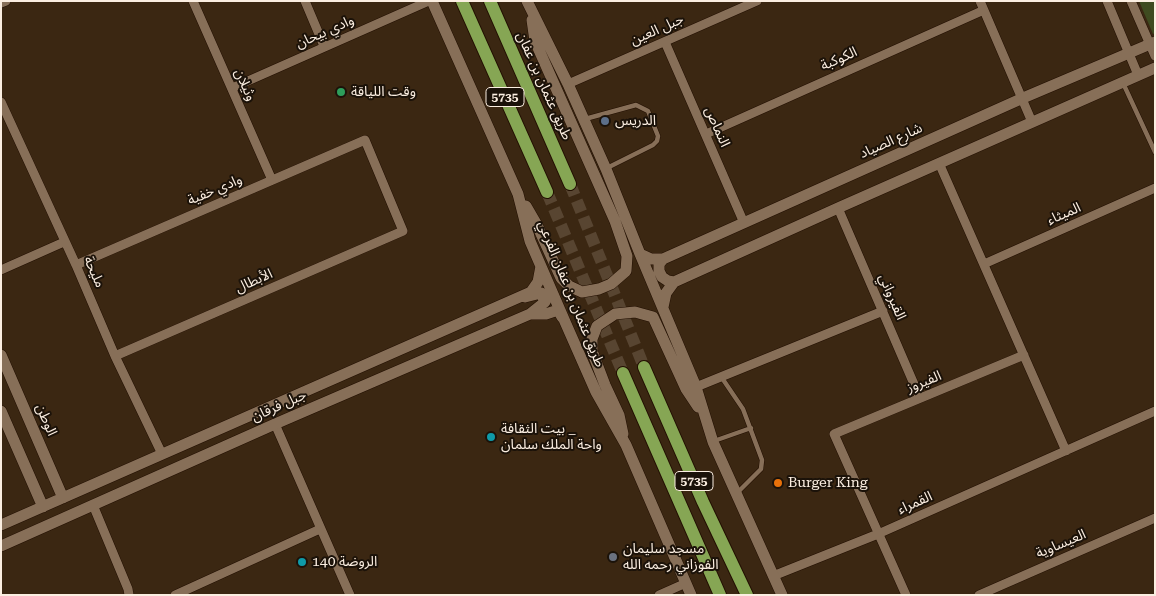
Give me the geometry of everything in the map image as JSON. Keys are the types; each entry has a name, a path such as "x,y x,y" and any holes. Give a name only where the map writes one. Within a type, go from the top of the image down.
{"main road":[{"name":"5735","path":"462,1 547,192"},
{"name":"طريق عثمان بن عفان","path":"490,1 570,184"},
{"name":"5735","path":"644,367 703,502 747,595"},
{"name":"5735","path":"623,373 720,595"}],"street":[{"path":"1,4 6,1"},
{"name":"وثيلان","path":"193,1 272,180"},
{"path":"305,1 324,46"},
{"name":"وادي بيحان","path":"232,88 430,1"},
{"name":"طريق عثمان بن عفان الفرعي","path":"430,1 518,194 530,241 566,324 599,398 626,444 691,595"},
{"name":"جبل العين","path":"568,84 757,1"},
{"path":"1107,1 1138,75"},
{"path":"1131,1 1153,42 1155,56"},
{"path":"518,194 537,225 561,278 569,286 582,292 599,289 611,284 626,271 627,256 615,221 536,41 529,4"},
{"path":"529,4 568,84 582,120 606,169 696,387 713,442 782,595"},
{"path":"982,6 1032,122"},
{"name":"الكوكبة","path":"706,134 982,6"},
{"name":"النماص","path":"665,42 744,223"},
{"name":"شارع الصياد","path":"663,259 1153,42"},
{"path":"663,307 666,293 674,282 1155,68"},
{"name":"مليحة","path":"1,102 64,242 76,264 115,356 162,454"},
{"name":"وادي خفية","path":"76,264 365,140 403,231"},
{"path":"939,163 1066,450"},
{"name":"الميثاء","path":"984,264 1155,188"},
{"name":"القيرواني","path":"838,208 920,398"},
{"name":"الأبطال","path":"115,356 403,231"},
{"path":"1,270 64,242"},
{"path":"640,254 651,259 663,259"},
{"path":"663,259 659,264 659,271 662,277 674,282"},
{"name":"جبل فرقان","path":"1,525 531,292 538,282 541,266"},
{"path":"517,298 541,293 545,302 530,314"},
{"name":"جبل فرقان","path":"1,546 275,424 530,314 546,314 558,310 566,324"},
{"path":"696,387 883,311"},
{"path":"626,444 619,415 592,351 592,339 597,326 615,314 636,312 653,317 686,389 706,419"},
{"name":"الوطن","path":"1,355 63,498"},
{"name":"الفيروز","path":"878,534 834,434 1024,355"},
{"path":"1,411 43,507"},
{"name":"القمراء","path":"774,576 878,534 1155,411"},
{"path":"275,424 350,595"},
{"path":"93,505 128,589 128,595"},
{"name":"العيساوية","path":"978,595 1155,518"},
{"path":"175,595 320,529"},
{"path":"878,534 906,595"},
{"path":"659,595 686,583"}],"lane":[{"path":"1123,82 1155,152"},
{"path":"582,120 636,106 648,111 658,136 657,141 653,145 606,169"},
{"path":"722,378 743,409 762,465 761,469 737,493"},
{"path":"713,442 750,428"}],"green space":[{"path":"1139,1 1155,1 1155,33 1153,34"}],"tunnel":[{"path":"570,184 644,367"},
{"path":"547,192 623,373"}],"place":[{"name":"وقت اللياقة","path":"341,92"},
{"name":"الدريس","path":"605,121"},
{"name":"بيت الثقافة _ واحة الملك سلمان","path":"491,437"},
{"name":"Burger King","path":"778,483"},
{"name":"مسجد سليمان الفوزاني رحمه الله","path":"613,557"},
{"name":"الروضة 140","path":"302,562"}]}
